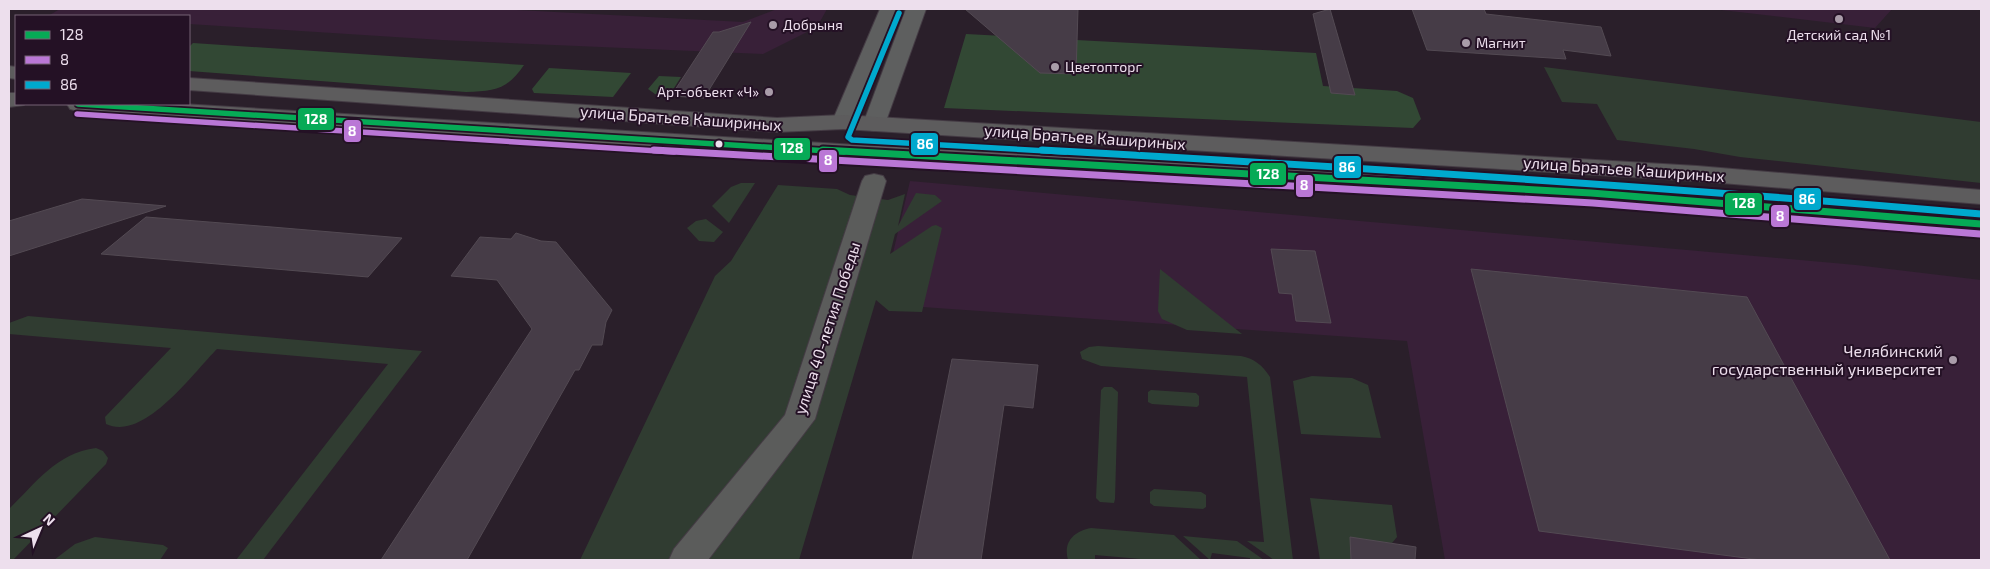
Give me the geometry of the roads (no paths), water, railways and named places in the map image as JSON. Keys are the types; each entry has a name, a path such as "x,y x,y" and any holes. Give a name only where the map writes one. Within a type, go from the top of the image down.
{"main road":[{"name":"улица Братьев Кашириных","path":"190,84 777,125 843,122 1832,182 1981,197"},
{"name":"улица Братьев Кашириных","path":"95,105 848,150 1449,183 1762,205 1981,224"},
{"path":"843,122 838,142 848,150 863,143 874,124"}],"street":[{"path":"843,122 890,9"},
{"path":"874,124 916,9"},
{"name":"улица 40-летия Победы","path":"687,560 799,420 874,181"}],"place":[{"name":"Детский сад №1","path":"1839,19"},
{"name":"Добрыня","path":"773,25"},
{"name":"Магнит","path":"1466,43"},
{"name":"Цветопторг","path":"1055,67"},
{"name":"Арт-объект «Ч»","path":"769,92"},
{"name":"Челябинский государственный университет","path":"1953,360"}]}
